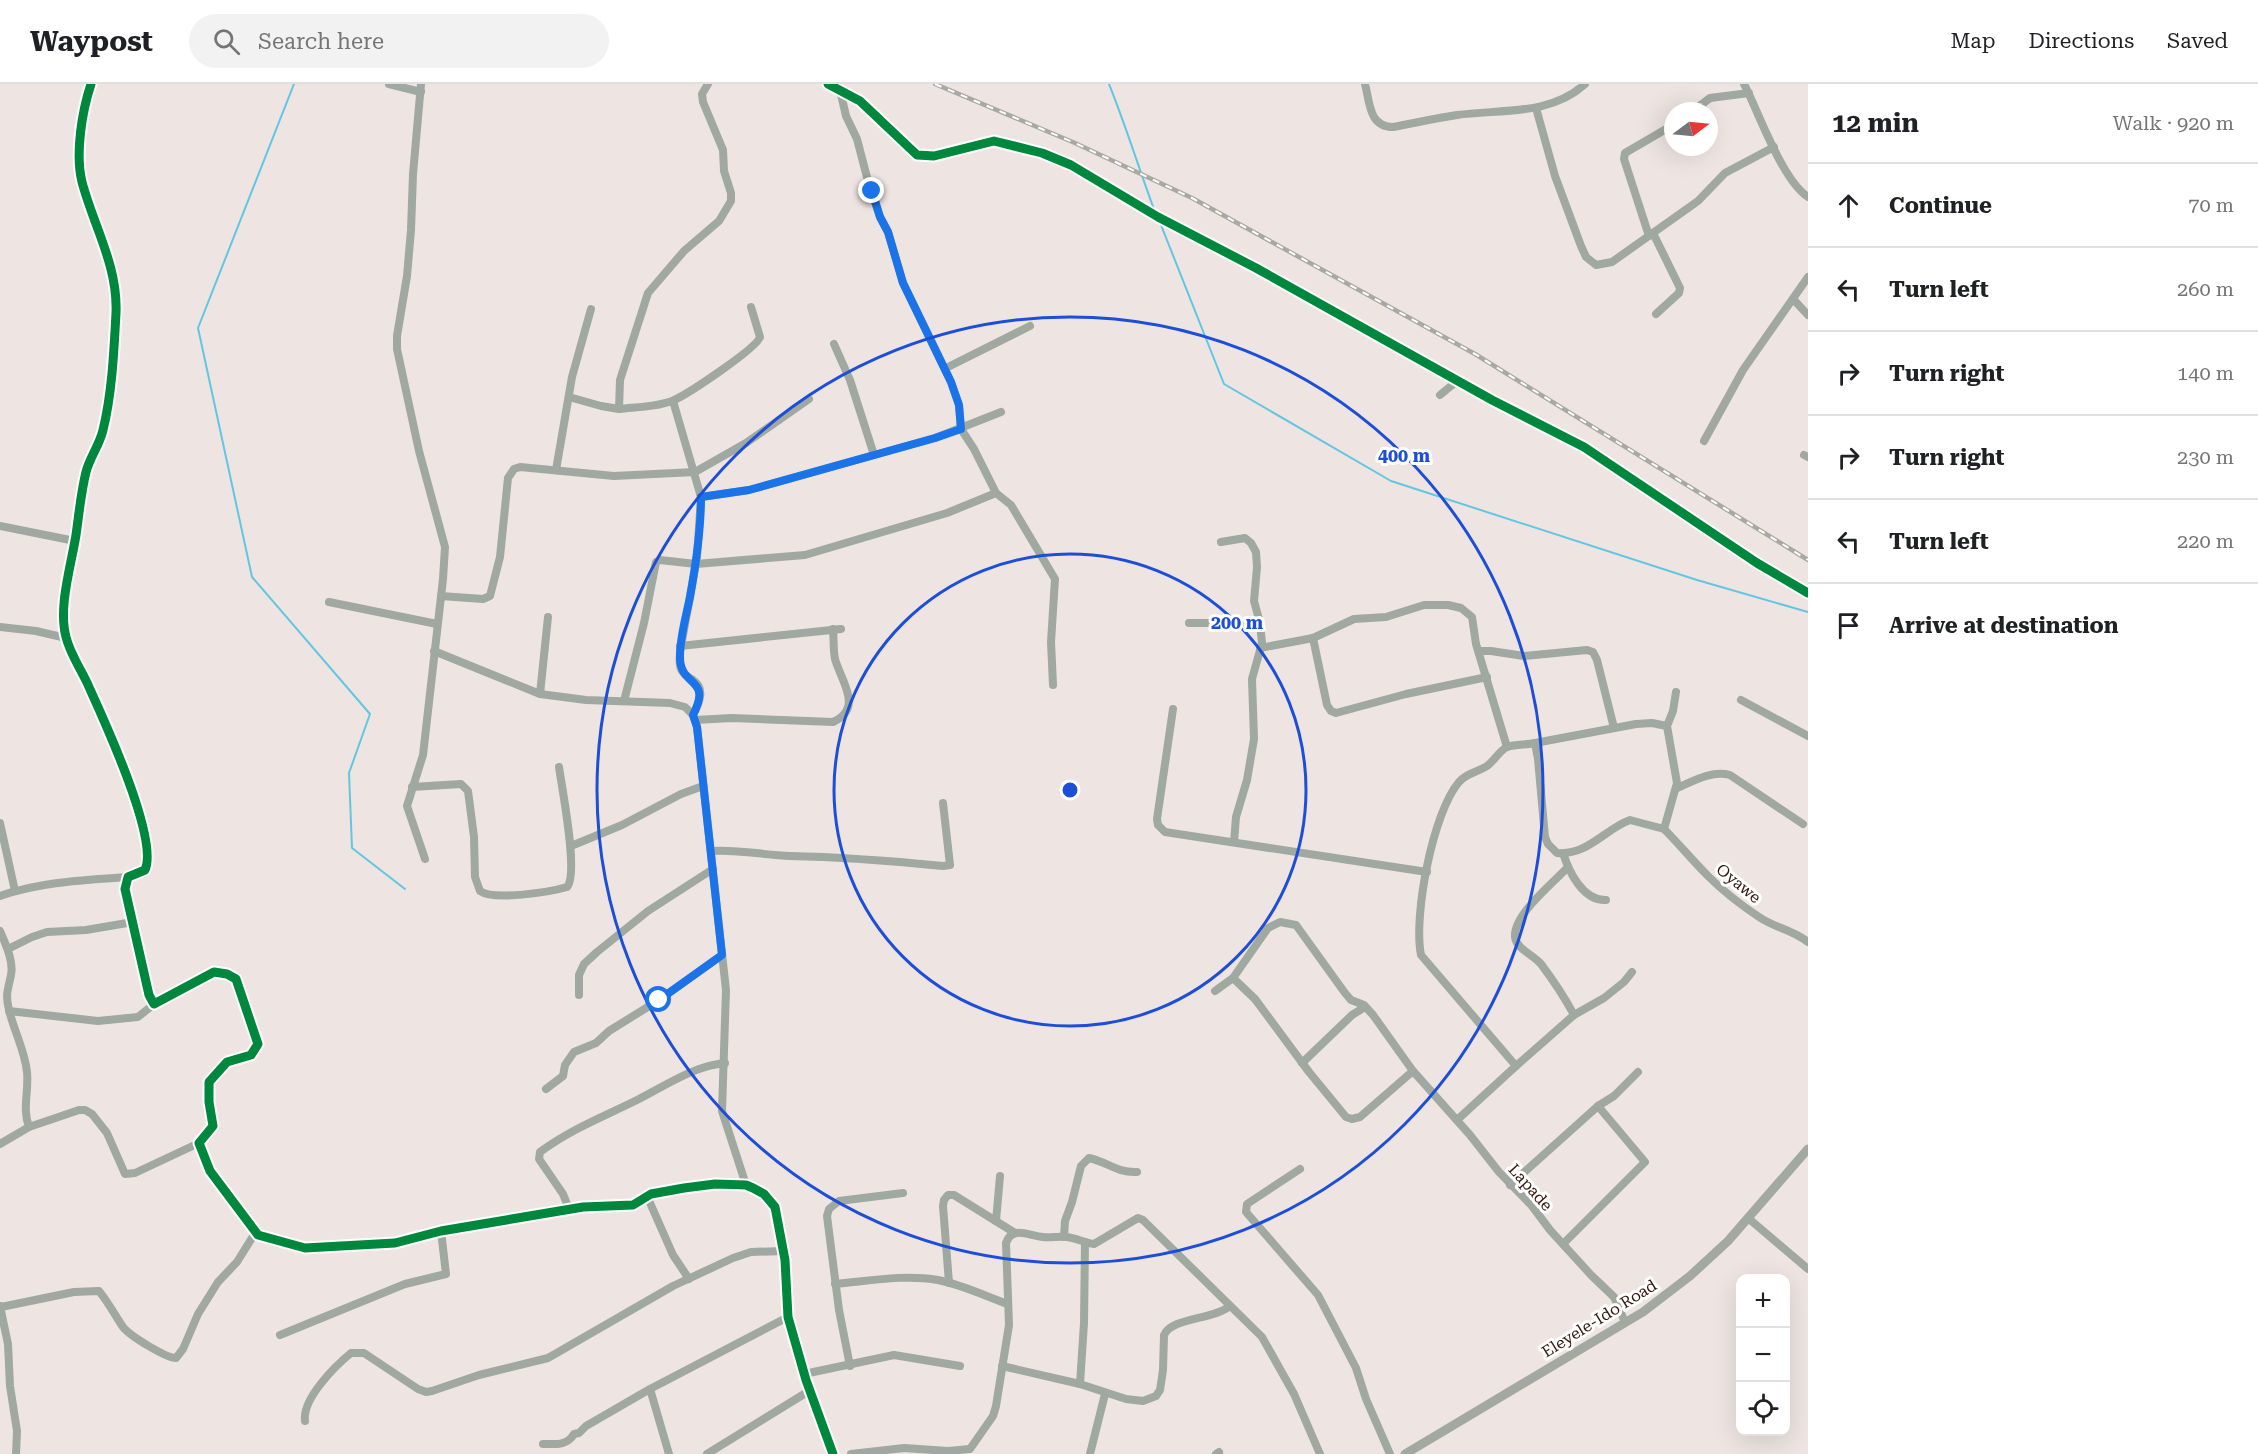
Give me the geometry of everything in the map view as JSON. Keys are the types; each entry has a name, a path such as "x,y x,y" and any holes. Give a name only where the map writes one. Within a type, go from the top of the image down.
{"main road":[{"name":"Eleyele-Ido Road","path":"1405,1454 1643,1312 1690,1276 1728,1241 1808,1149"}],"street":[{"path":"0,896 15,891 74,881 128,877 146,870 148,864 148,848 142,820 117,750 66,638 63,614 86,471 103,431 116,311 116,293 110,262 82,182 80,166 84,107 91,84"},
{"path":"389,84 421,88 409,253 397,349 419,452 443,535 444,547 441,596 423,755 407,806 425,859"},
{"path":"619,409 620,380 648,293 684,251 718,221 731,201 731,193 724,171 723,150 703,102 702,94 708,84"},
{"path":"828,84 860,101 917,155 934,156 994,141 1042,153 1071,165 1158,217 1256,267 1457,381 1584,447 1757,563 1808,593"},
{"path":"1365,84 1375,120 1384,127 1457,115 1536,108 1559,101 1584,84"},
{"path":"1744,84 1774,147 1798,190 1808,196"},
{"path":"840,90 846,116 861,151 869,185 888,232 903,283 946,368 959,405 961,429 996,493 1011,506 1055,579 1051,642 1053,685"},
{"path":"1705,102 1710,98 1749,93"},
{"path":"1536,108 1555,176 1586,257 1596,265 1612,262 1698,201 1725,173 1774,147"},
{"path":"1656,314 1679,293 1680,288 1651,234 1624,159 1625,153 1664,129"},
{"path":"1704,441 1743,370 1808,277"},
{"path":"1793,299 1808,315"},
{"path":"569,397 619,409 673,401 718,374 759,341 760,337 751,307"},
{"path":"556,471 572,377 591,309"},
{"path":"946,368 1030,326"},
{"path":"834,344 850,380 874,455"},
{"path":"1440,395 1457,381"},
{"path":"441,596 483,599 490,596 500,556 510,473 520,467 614,476 695,472 746,443 809,399"},
{"path":"673,401 701,497 696,564 680,646 681,668 687,678 697,684 701,692 694,717 727,1008 723,1116 746,1185"},
{"path":"701,497 749,490 874,455 961,429 1001,412"},
{"path":"624,701 644,623 654,565 660,560 696,564 769,560 830,549 898,526 947,513 996,493"},
{"path":"0,526 75,541"},
{"path":"1221,542 1245,538 1256,552 1254,601 1260,623 1260,648 1252,679 1254,739 1236,816 1234,842"},
{"path":"329,602 437,624"},
{"path":"1260,648 1313,638 1354,619 1386,617 1424,605 1439,604 1461,608 1469,613 1474,624 1479,651 1507,747"},
{"path":"540,694 548,617"},
{"path":"1189,623 1260,623"},
{"path":"0,627 36,631 66,638"},
{"path":"434,651 540,694 586,700 670,703 685,707 694,717 833,722 843,717 849,704 844,681 834,656 837,629 792,636 680,646"},
{"path":"1313,638 1327,705 1331,711 1336,713 1406,694 1487,677"},
{"path":"1479,651 1524,656 1587,650 1593,652 1614,728"},
{"path":"1535,743 1545,837 1552,849 1563,853 1598,842 1630,820 1664,829 1677,788 1677,775 1667,726 1673,711 1676,692"},
{"path":"1741,700 1808,736"},
{"path":"1173,709 1158,825 1165,832 1427,872"},
{"path":"1516,1066 1421,955 1419,944 1422,897 1439,817 1462,778 1486,767 1507,747 1652,723 1667,726"},
{"path":"412,787 461,784 468,790 474,837 475,877 480,891 484,894 545,893 567,887 571,882 571,846 559,767"},
{"path":"1677,788 1713,774 1723,773 1730,775 1803,824"},
{"path":"571,846 622,825 703,786"},
{"path":"711,851 725,850 950,865 943,803"},
{"path":"0,823 15,891"},
{"name":"Oyawe","path":"1664,829 1709,878 1731,896 1770,924 1789,930 1808,942"},
{"path":"1563,853 1575,880 1592,897 1606,900"},
{"path":"1568,867 1523,914 1515,936 1517,943 1541,964 1574,1015"},
{"path":"579,995 579,975 585,964 597,952 648,911 713,869"},
{"path":"128,877 125,889 149,995 154,1004"},
{"path":"8,949 47,932 86,930 133,922"},
{"name":"Lapade","path":"1233,978 1268,928 1280,922 1296,926 1306,936 1345,993 1351,1000 1365,1007 1413,1071 1510,1185 1532,1206 1563,1244 1614,1297 1625,1322"},
{"path":"0,931 8,949 12,973 6,991 9,1011 27,1071 28,1093 25,1116 29,1127"},
{"path":"546,1089 563,1076 564,1065 574,1052 596,1043 609,1031 659,1000 722,955"},
{"path":"0,1144 29,1127 85,1110 99,1122 107,1133 123,1171 129,1175 199,1143 213,1126 209,1102 209,1082 227,1062 251,1055 258,1044 236,979 227,974 214,972 154,1004 138,1017 98,1021 9,1011"},
{"path":"1457,1120 1574,1015 1604,998 1624,982 1632,972"},
{"path":"1215,991 1233,978 1255,999 1302,1063 1346,1117 1352,1119 1360,1117 1413,1071"},
{"path":"1302,1063 1352,1015 1365,1007"},
{"path":"569,1209 562,1194 538,1159 540,1152 589,1121 627,1105 703,1066 725,1063"},
{"path":"1510,1185 1598,1106 1614,1096 1638,1072"},
{"path":"1563,1244 1645,1162 1598,1106"},
{"path":"199,1143 210,1171 255,1233 305,1248 395,1243 441,1231 522,1219 569,1209 633,1205 659,1192 715,1184 746,1185 764,1194 775,1208 784,1251 788,1317 809,1391 833,1454"},
{"path":"1064,1237 1065,1221 1081,1166 1089,1158 1101,1161 1124,1173 1137,1173"},
{"path":"1300,1169 1247,1203 1246,1212 1318,1295 1326,1308 1360,1378 1366,1399 1390,1454"},
{"path":"996,1221 1000,1176"},
{"path":"850,1366 827,1229 829,1209 839,1201 903,1193"},
{"path":"949,1283 943,1206 945,1198 950,1194 1015,1233 1044,1238 1064,1237 1098,1243 1133,1219 1143,1220 1262,1337 1294,1394 1320,1454"},
{"path":"647,1196 673,1255 689,1279"},
{"path":"1748,1218 1808,1269"},
{"path":"280,1335 405,1284 446,1274 441,1231"},
{"path":"16,1454 17,1431 10,1386 8,1344 0,1306 74,1292 99,1291 125,1329 169,1358 176,1358 183,1349 198,1314 218,1282 237,1262 255,1233"},
{"path":"851,1454 904,1448 948,1451 970,1449 993,1416 1010,1325 1006,1243 1010,1234 1015,1233"},
{"path":"1080,1384 1084,1323 1084,1242"},
{"path":"305,1421 304,1413 310,1397 351,1353 364,1353 418,1389 426,1392 432,1391 488,1372 548,1358 689,1279 744,1254 784,1251"},
{"path":"836,1284 904,1277 949,1283 1008,1304"},
{"path":"1002,1366 1080,1384 1105,1394 1143,1401 1156,1396 1162,1383 1164,1335 1167,1329 1174,1325 1213,1316 1230,1306"},
{"path":"543,1444 564,1443 586,1426 650,1389 788,1317"},
{"path":"804,1374 894,1355 960,1366"},
{"path":"650,1389 669,1454"},
{"path":"708,1454 809,1391"},
{"path":"1090,1454 1105,1394"}],"waterway":[{"path":"294,84 198,328 252,577 370,714 349,773 352,848 405,889"},
{"path":"1109,84 1155,212"},
{"path":"1159,220 1224,384 1391,481 1697,580 1808,612"}],"railway":[{"path":"935,84 1075,143 1192,198 1475,354 1808,560"}],"cycle path":[{"path":"91,84 80,133 80,171 109,263 116,296 116,313 109,402 102,435 84,480 64,600 64,625 70,650 96,703 128,779 144,833 147,855 145,870 128,877 125,889 149,995 154,1004 214,972 227,974 236,979 258,1044 251,1055 227,1062 209,1082 209,1102 213,1126 199,1143 210,1171 258,1235 305,1248 395,1243 441,1231 583,1207 633,1205 651,1194 684,1188 715,1184 746,1185 753,1188 764,1194 775,1207 785,1260 788,1317 806,1380 833,1454"},
{"path":"828,84 860,101 917,155 934,156 994,141 1042,153 1071,165 1158,217 1256,268 1492,400 1584,447 1757,563 1808,593"}],"route":[{"path":"659,1000 722,955 697,727 693,715 700,702 701,692 697,684 687,678 680,665 682,630 697,557 701,497 749,490 961,429 959,405 946,368 903,283 888,232 880,217 872,191"}]}
